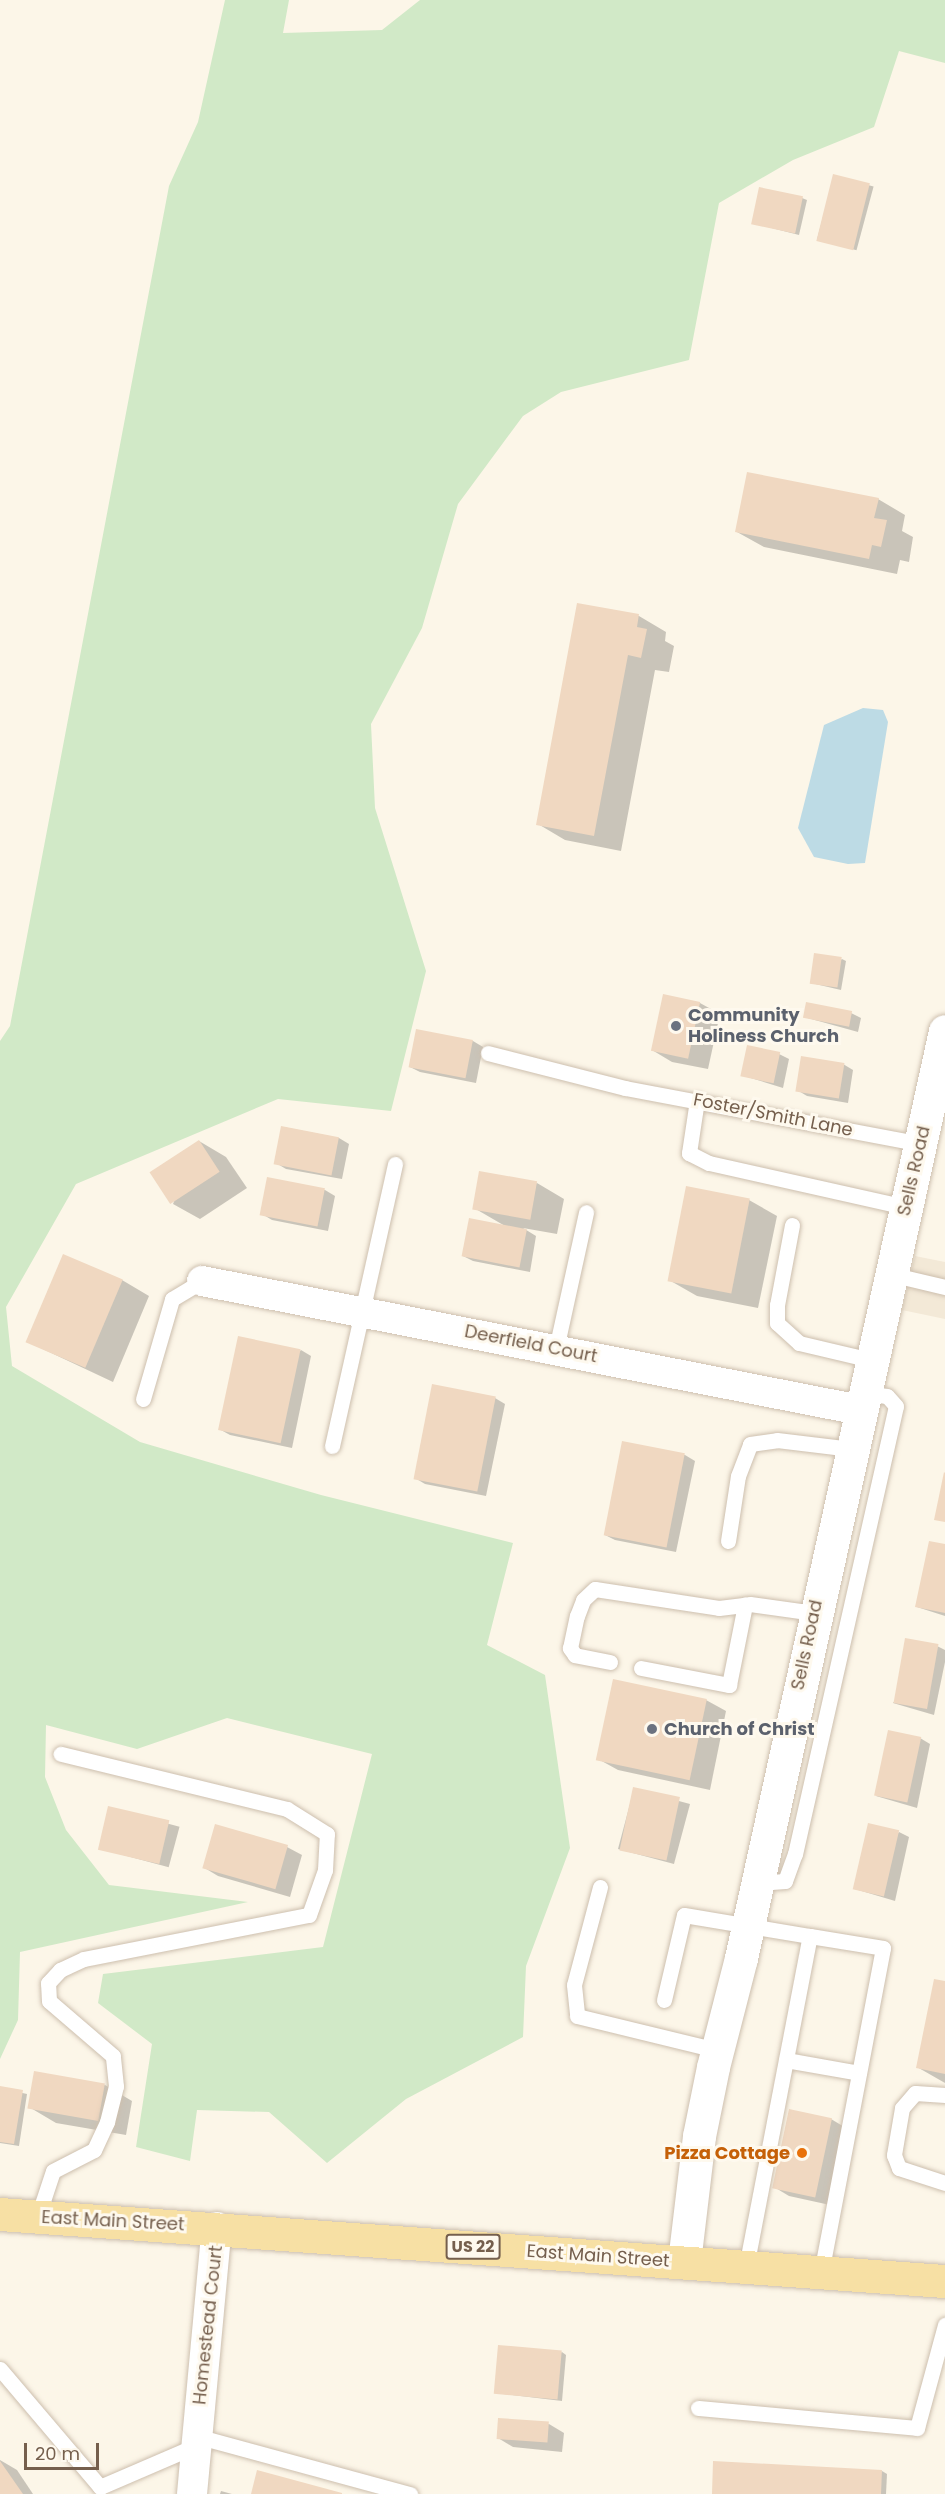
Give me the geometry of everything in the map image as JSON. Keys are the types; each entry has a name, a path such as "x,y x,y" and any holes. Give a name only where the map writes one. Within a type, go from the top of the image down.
{"main road":[{"name":"East Main Street","path":"0,2214 217,2227 945,2281"}],"street":[{"name":"Sells Road","path":"684,2262 699,2136 717,2050 757,1883 814,1613 945,1031"},
{"name":"Deerfield Court","path":"202,1281 556,1349 862,1401"},
{"name":"Homestead Court","path":"192,2494 213,2300 217,2227"}],"lane":[{"name":"Foster/Smith Lane","path":"488,1053 625,1088 920,1144"},
{"path":"697,1100 689,1153 709,1163 906,1207"},
{"path":"332,1446 395,1164"},
{"path":"556,1349 586,1212"},
{"path":"792,1226 777,1305 777,1323 799,1343 872,1360"},
{"path":"890,1274 945,1287"},
{"path":"143,1399 172,1299 202,1281"},
{"path":"757,1883 785,1881 795,1854 896,1406 886,1396 862,1401"},
{"path":"728,1541 738,1476 750,1443 777,1440 851,1449"},
{"path":"842,1488 876,1492"},
{"path":"822,1578 856,1584"},
{"path":"610,1662 575,1655 570,1648 580,1608 595,1589 719,1608 745,1605 814,1613"},
{"path":"641,1668 729,1685 745,1605"},
{"path":"801,1674 835,1678"},
{"path":"38,2216 53,2171 94,2150 107,2122 116,2086 113,2056 49,2001 48,1983 60,1970 84,1959 309,1914 326,1870 327,1834 287,1809 61,1755"},
{"path":"782,1766 813,1774"},
{"path":"600,1887 574,1985 577,2016 717,2050"},
{"path":"664,2000 684,1916 883,1948 821,2272"},
{"path":"746,2267 810,1936"},
{"path":"786,2060 859,2073"},
{"path":"945,2095 915,2093 902,2108 894,2155 899,2168 945,2183"},
{"path":"698,2408 918,2428 945,2325"},
{"path":"0,2370 100,2491 196,2441 410,2494"}],"shaded area":[{"path":"915,1256 945,1262 945,1319 902,1310"}],"green space":[{"path":"225,0 289,0 283,33 382,30 420,0 945,0 945,63 899,51 874,127 793,160 719,203 689,360 561,392 523,416 458,504 422,628 371,724 375,808 426,971 391,1111 278,1099 76,1184 6,1307 12,1366 140,1442 321,1495 513,1543 487,1645 545,1675 570,1848 526,1966 523,2037 406,2099 327,2163 269,2112 197,2110 190,2161 136,2147 152,2044 98,2003 103,1974 323,1947 372,1754 227,1718 137,1749 46,1725 45,1777 66,1830 109,1885 248,1902 20,1952 18,2020 0,2059 0,1041 10,1026 169,186 198,122"}],"water":[{"path":"863,708 883,710 888,722 865,863 848,864 814,857 798,828 824,725"}],"building":[{"path":"833,174 870,183 853,250 816,241"},
{"path":"759,187 803,196 795,234 751,224"},
{"path":"747,472 879,498 874,518 887,520 881,547 872,545 869,559 735,532"},
{"path":"577,603 639,614 637,627 647,629 641,658 628,655 594,836 536,825"},
{"path":"814,953 842,957 837,988 810,984"},
{"name":"Community Holiness Church","path":"663,994 700,1002 688,1059 651,1051"},
{"path":"806,1002 852,1011 849,1027 803,1018"},
{"path":"416,1029 473,1040 465,1078 409,1067"},
{"path":"747,1045 780,1052 774,1083 740,1076"},
{"path":"801,1056 844,1063 839,1098 795,1092"},
{"path":"281,1126 339,1137 331,1176 274,1164"},
{"path":"199,1140 220,1172 170,1204 150,1172"},
{"path":"479,1171 537,1181 530,1220 472,1209"},
{"path":"267,1177 325,1188 317,1227 260,1215"},
{"path":"686,1186 750,1198 731,1294 667,1281"},
{"path":"469,1218 527,1229 519,1268 462,1256"},
{"path":"63,1254 123,1279 85,1368 25,1342"},
{"path":"238,1336 301,1349 281,1443 218,1430"},
{"path":"432,1384 496,1396 477,1492 413,1479"},
{"path":"622,1441 685,1453 667,1547 604,1535"},
{"path":"945,1473 945,1522 934,1520"},
{"path":"929,1541 945,1544 945,1613 915,1607"},
{"path":"905,1638 938,1644 927,1709 894,1703"},
{"name":"Church of Christ","path":"613,1679 707,1699 690,1780 596,1760"},
{"path":"888,1730 921,1737 907,1803 874,1796"},
{"path":"633,1787 680,1797 666,1861 619,1851"},
{"path":"108,1806 169,1820 159,1864 98,1850"},
{"path":"868,1823 899,1830 884,1896 853,1889"},
{"path":"215,1824 288,1845 275,1889 202,1868"},
{"path":"934,1979 945,1981 945,2074 916,2068"},
{"path":"34,2071 105,2084 98,2121 27,2108"},
{"path":"0,2086 23,2090 14,2144 0,2142"},
{"name":"Pizza Cottage","path":"789,2109 832,2118 815,2197 772,2188"},
{"path":"498,2345 562,2351 557,2399 494,2394"},
{"path":"498,2418 549,2422 547,2443 497,2439"},
{"path":"0,2461 23,2494 0,2494"},
{"path":"713,2461 882,2470 881,2494 712,2494"},
{"path":"257,2470 342,2493 342,2494 251,2494"}],"place":[{"name":"Community Holiness Church","path":"676,1026"},
{"name":"Church of Christ","path":"652,1729"},
{"name":"Pizza Cottage","path":"802,2153"}]}
